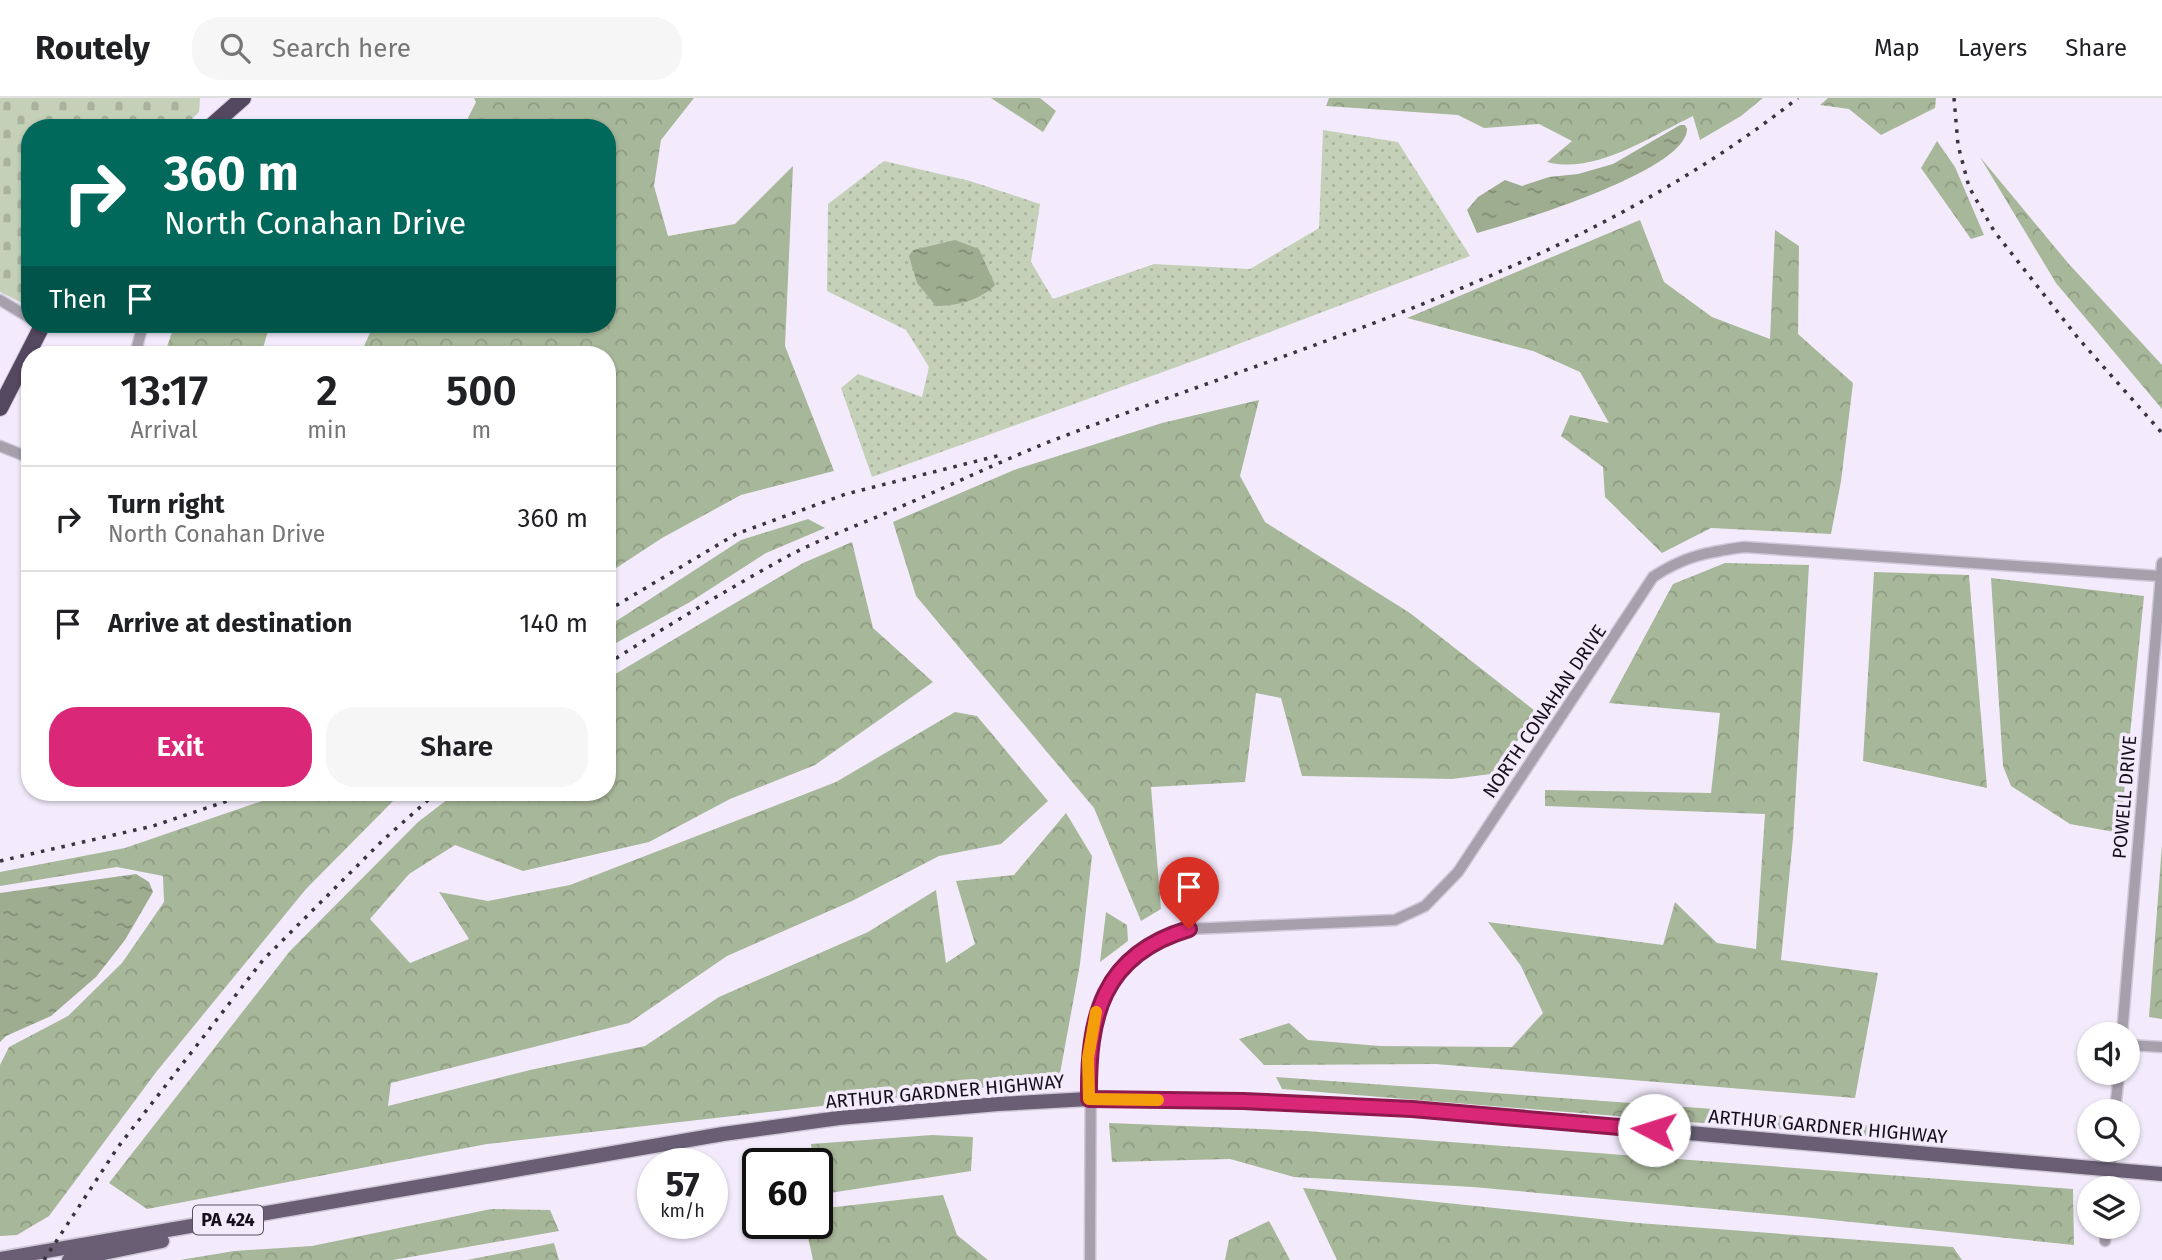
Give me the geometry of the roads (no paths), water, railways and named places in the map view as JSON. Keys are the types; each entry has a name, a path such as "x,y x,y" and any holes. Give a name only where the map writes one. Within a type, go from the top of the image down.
{"highway":[{"path":"219,119 243,98"},
{"path":"0,408 21,361"}],"main road":[{"name":"ARTHUR GARDNER HIGHWAY","path":"0,1259 723,1135 839,1118 1089,1099 1243,1101 1412,1109 2162,1174"},
{"name":"ARTHUR GARDNER HIGHWAY","path":"69,1260 407,1191"}],"street":[{"path":"0,300 21,313"},
{"path":"0,446 21,454"},
{"name":"NORTH CONAHAN DRIVE","path":"1090,1260 1091,1033 1098,1003 1114,977 1143,952 1173,934 1189,929 1395,920 1425,906 1458,872 1653,577 1677,561 1709,552 1744,547 2159,576"},
{"name":"POWELL DRIVE","path":"2123,1022 2162,563"},
{"path":"2140,1046 2162,1047"},
{"path":"2110,1176 2111,1162"}],"water":[{"path":"1680,125 1685,125 1687,129 1679,145 1659,162 1630,178 1560,207 1477,233 1467,210 1478,197 1505,180 1522,186 1549,177 1578,174 1613,164"},
{"path":"955,240 979,249 995,285 983,295 968,301 936,306 917,283 909,256 913,250"},
{"path":"136,874 149,882 153,892 125,940 96,977 51,1016 6,1036 0,1042 0,893"}],"railway":[{"path":"616,658 744,581 817,542 1046,443 1339,336 1436,299 1531,258 1623,212 1713,159 1798,98"},
{"path":"1954,98 1958,145 1969,187 1994,231 2078,338 2162,433"},
{"path":"616,606 736,534 846,494 1001,455"},
{"path":"0,861 153,826 227,801"},
{"path":"44,1260 118,1147 263,960 382,841 427,801"}]}
